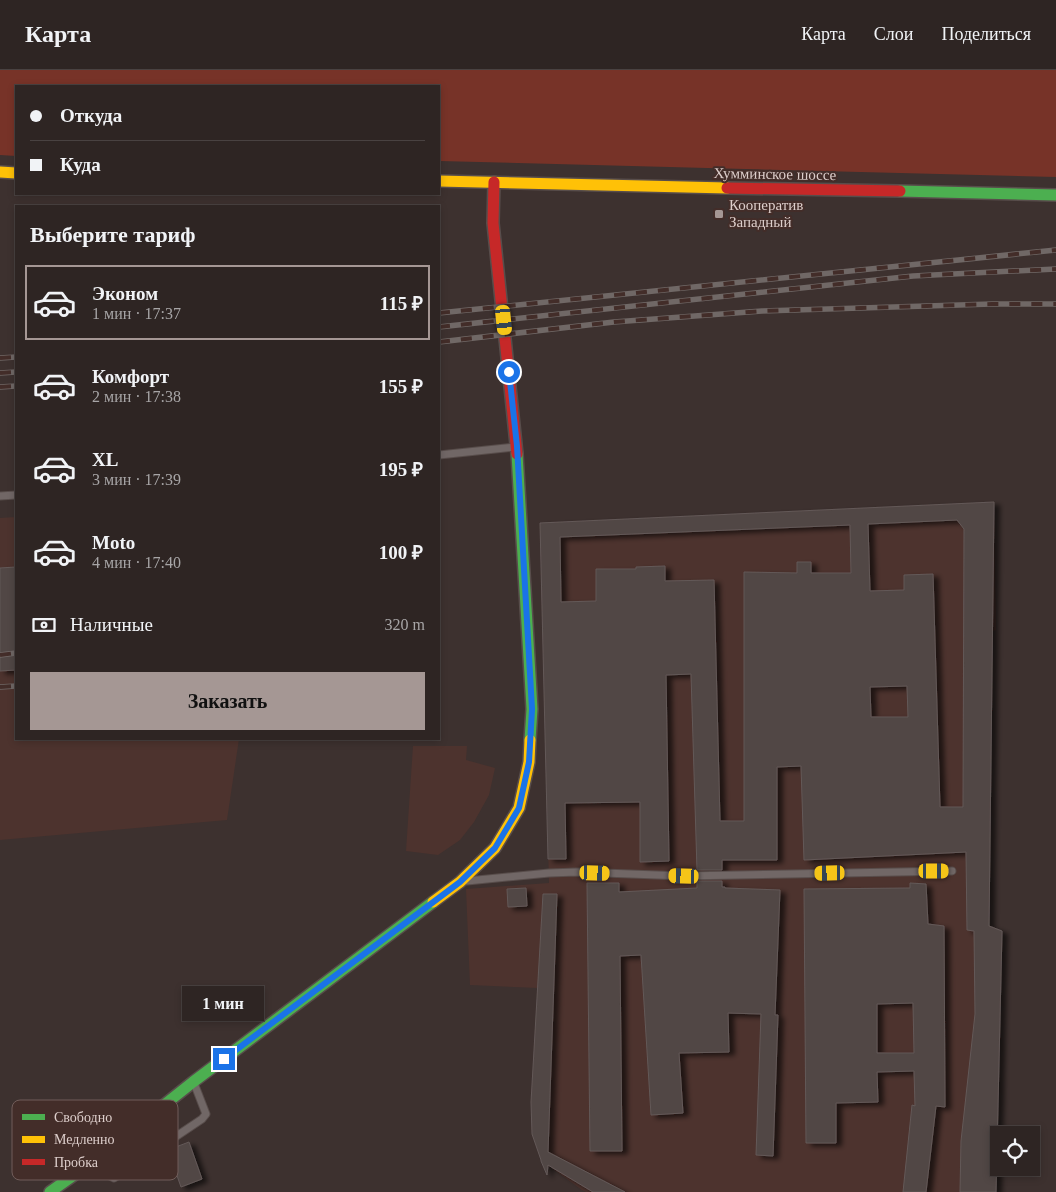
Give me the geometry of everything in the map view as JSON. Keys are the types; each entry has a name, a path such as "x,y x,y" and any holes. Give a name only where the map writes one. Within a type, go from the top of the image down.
{"street":[{"path":"0,172 15,173"},
{"name":"Хумминское шоссе","path":"440,181 1056,195"},
{"path":"170,1100 460,882 495,848 519,808 529,762 532,709 517,446 493,223 494,182"},
{"path":"50,1192 67,1180"}],"lane":[{"path":"440,455 517,446"},
{"path":"0,496 15,495"},
{"path":"460,882 577,872 684,876 952,871"},
{"path":"178,1135 202,1119 206,1114 193,1082"}],"shaded area":[{"path":"0,70 1056,70 1056,177 440,161 440,85 15,85 15,156 0,155"},
{"path":"994,502 996,630 984,634 989,925 1002,931 998,1126 990,1126 990,1176 996,1176 996,1192 586,1192 542,1161 532,1134 531,1102 538,988 470,985 466,889 549,883 540,523"},
{"path":"15,517 15,740 239,740 227,820 0,840 0,518"},
{"path":"413,746 467,746 466,760 495,768 489,795 474,822 460,840 438,855 406,851"}],"building":[{"path":"994,502 989,926 1002,931 998,1126 990,1126 990,1176 996,1176 996,1192 960,1192 961,1141 975,1014 974,931 967,930 966,852 804,860 801,766 777,767 777,860 722,860 722,870 697,870 691,674 666,675 669,861 640,862 640,802 565,803 566,859 548,859 540,523","holes":["957,520 964,529 963,807 940,807 933,574 904,575 904,590 870,591 868,524","850,525 851,573 811,573 811,562 797,562 797,573 744,572 744,821 720,821 714,580 665,581 665,566 636,567 636,569 596,569 596,601 561,602 560,537","907,686 908,717 871,717 870,687"]},
{"path":"15,567 15,670 0,671 0,568"},
{"path":"697,881 722,881 722,887 725,888 780,890 775,1015 778,1015 773,1156 756,1155 761,1014 728,1013 729,1052 679,1053 683,1113 651,1115 641,955 620,956 622,1151 590,1151 587,883 619,883 619,892 697,888"},
{"path":"910,883 926,884 928,924 944,926 945,1107 936,1106 926,1192 903,1192 912,1105 915,1106 914,1071 877,1072 878,1102 836,1103 836,1143 806,1143 804,889 910,888","holes":["913,1003 914,1053 877,1053 877,1004"]},
{"path":"526,888 527,906 508,907 507,889"},
{"path":"543,894 557,894 548,1152 625,1192 593,1192 548,1165 547,1175 532,1134 531,1102"},
{"path":"189,1142 202,1179 181,1187 178,1178 178,1146"}],"railway":[{"path":"440,313 1056,250"},
{"path":"440,327 913,276 1056,269"},
{"path":"440,342 614,322 762,311 992,304 1056,304"},
{"path":"0,358 15,357"},
{"path":"0,373 15,372"},
{"path":"0,387 15,386"},
{"path":"0,655 15,653"},
{"path":"0,687 15,686"}],"traffic: fast":[{"path":"900,191 1056,195"},
{"path":"517,454 532,709 530,740"},
{"path":"170,1100 433,902"},
{"path":"50,1192 67,1180"}],"traffic: slow":[{"path":"0,172 15,173"},
{"path":"440,181 727,188"},
{"path":"433,902 460,882 495,848 519,808 529,762 530,740"}],"traffic: jam":[{"path":"494,182 493,223 517,454"},
{"path":"727,188 900,191"}],"place":[{"name":"Кооператив Западный","path":"719,214"}],"route":[{"path":"224,1059 460,882 495,848 519,808 529,762 532,709 517,446 509,372"}]}
